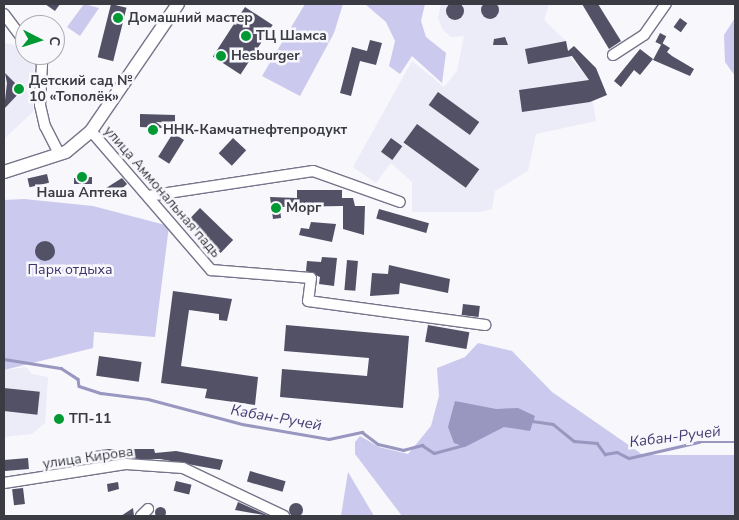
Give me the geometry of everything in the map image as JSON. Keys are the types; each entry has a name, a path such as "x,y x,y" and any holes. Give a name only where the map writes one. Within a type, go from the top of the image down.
{"main road":[{"path":"4,172 59,154 91,131 178,4"}],"street":[{"path":"613,55 644,35 666,4"},
{"path":"4,14 15,29"},
{"path":"42,65 40,105 45,126 59,154"},
{"name":"улица Аммональная падь","path":"91,131 211,270 311,278 308,301 485,325"},
{"path":"148,196 313,171 400,202"},
{"name":"улица Кирова","path":"4,483 126,464 184,468 284,516"}],"shaded area":[{"path":"441,4 549,4 544,20 566,41 569,56 589,80 596,121 536,134 528,171 495,191 492,209 480,212 412,212 412,182 391,163 376,183 353,167 412,61 444,87 457,71 464,36 451,37 443,30 438,18"},
{"name":"Детский сад № 10 «Тополёк»","path":"4,43 15,46 15,65 34,66 33,112 4,139"},
{"path":"26,367 32,374 48,377 45,423 32,434 4,437 4,370"},
{"path":"455,401 496,409 518,408 535,416 530,431 504,427 465,447 454,443 448,427"}],"green space":[{"path":"84,4 99,8 80,36 67,27"},
{"path":"305,4 343,4 334,33 300,96 262,76"},
{"path":"365,4 425,4 421,21 426,37 446,53 442,83 412,56 400,74 389,66 395,41 386,22"},
{"path":"735,18 735,76 725,62 724,35"},
{"name":"Парк отдыха","path":"24,199 93,206 169,226 155,337 94,332 93,348 4,370 4,200"},
{"path":"478,343 512,351 552,392 643,455 735,455 735,516 402,516 355,454 355,442 360,436 379,447 408,454 431,426 439,396 437,368 465,357"},
{"path":"348,472 374,516 341,516"}],"building":[{"path":"490,1 496,4 499,10 496,16 490,19 484,16 481,10 484,4"},
{"path":"451,2 459,2 464,7 462,18 451,20 446,15 446,7"},
{"path":"45,4 60,4 55,11"},
{"path":"111,4 127,8 113,61 98,57"},
{"path":"582,4 598,4 621,41 609,49"},
{"name":"ТЦ Шамса","path":"245,7 273,25 241,74 213,56"},
{"path":"680,18 687,23 681,32 674,27"},
{"path":"660,33 666,36 662,45 655,42"},
{"path":"505,37 508,45 493,45 494,39"},
{"path":"370,40 382,43 376,65 360,61 351,96 340,93 352,47 367,51"},
{"path":"566,41 568,51 574,46 596,68 607,95 590,102 522,112 519,90 589,80 572,56 528,64 525,49"},
{"path":"662,43 670,48 667,52 694,69 690,76 653,60"},
{"path":"640,49 653,59 640,75 634,70 621,87 614,81"},
{"path":"5,73 22,90 4,109 7,83"},
{"path":"438,92 479,122 470,135 429,105"},
{"path":"140,114 175,115 175,123 156,122 164,128 140,127"},
{"path":"417,124 479,169 466,188 403,143"},
{"path":"173,133 184,140 169,164 158,157"},
{"path":"233,138 246,150 232,166 219,153"},
{"path":"391,138 402,146 392,160 381,152"},
{"path":"47,174 49,183 30,187 28,178"},
{"path":"92,177 92,184 74,184 74,178"},
{"path":"122,178 127,184 114,196 106,188"},
{"path":"297,190 342,190 342,198 353,198 355,206 365,206 364,235 343,229 343,206 280,207 281,218 273,219 270,197 297,198"},
{"path":"200,208 233,240 221,253 187,221"},
{"path":"379,209 429,223 426,233 376,219"},
{"path":"311,222 336,224 332,242 299,235 301,228 309,229"},
{"path":"45,241 52,244 55,251 52,258 45,261 38,258 35,251 38,244"},
{"path":"322,257 337,258 334,286 319,284 320,277 306,271 307,261 321,262"},
{"path":"347,260 358,261 355,291 344,290"},
{"path":"389,265 450,279 448,293 400,283 399,294 370,296 372,273 388,274"},
{"path":"173,291 232,299 227,321 219,320 219,314 189,310 181,366 258,377 255,405 205,398 207,389 161,383"},
{"path":"463,304 480,306 479,317 462,315"},
{"path":"286,325 409,336 403,408 280,397 282,369 367,376 369,358 284,351"},
{"path":"428,325 469,332 466,349 425,342"},
{"path":"99,356 142,362 139,382 96,376"},
{"path":"4,388 40,392 37,415 4,411"},
{"name":"ТП-11","path":"55,415 62,415 63,424 56,424"},
{"path":"154,449 155,453 176,451 223,460 220,470 160,459 93,461 92,451"},
{"path":"28,458 29,469 5,471 4,460"},
{"path":"250,471 286,481 283,492 247,482"},
{"path":"176,481 192,485 189,495 174,491"},
{"path":"118,482 119,489 108,492 107,484"},
{"path":"23,488 25,504 14,505 12,489"},
{"path":"238,502 269,516 235,510"},
{"path":"293,503 299,503 303,510 299,517 293,517 289,513 289,507"},
{"path":"160,506 166,512 160,518 154,512"},
{"path":"133,508 134,516 121,516"}],"waterway":[{"name":"Кабан-Ручей","path":"4,359 61,368 78,379 79,386 101,393 148,399 242,424 329,439 362,432 378,444 403,450 422,445 434,453 463,445"},
{"name":"Кабан-Ручей","path":"532,421 553,424 574,441 597,443 605,454 617,452 629,458 699,442 735,442"}],"place":[{"name":"Домашний мастер","path":"118,18"},
{"name":"ТЦ Шамса","path":"246,36"},
{"name":"Hesburger","path":"221,56"},
{"name":"Детский сад № 10 «Тополёк»","path":"19,89"},
{"name":"ННК-Камчатнефтепродукт","path":"153,130"},
{"name":"Наша Аптека","path":"82,177"},
{"name":"Морг","path":"276,208"},
{"name":"ТП-11","path":"59,419"}]}
